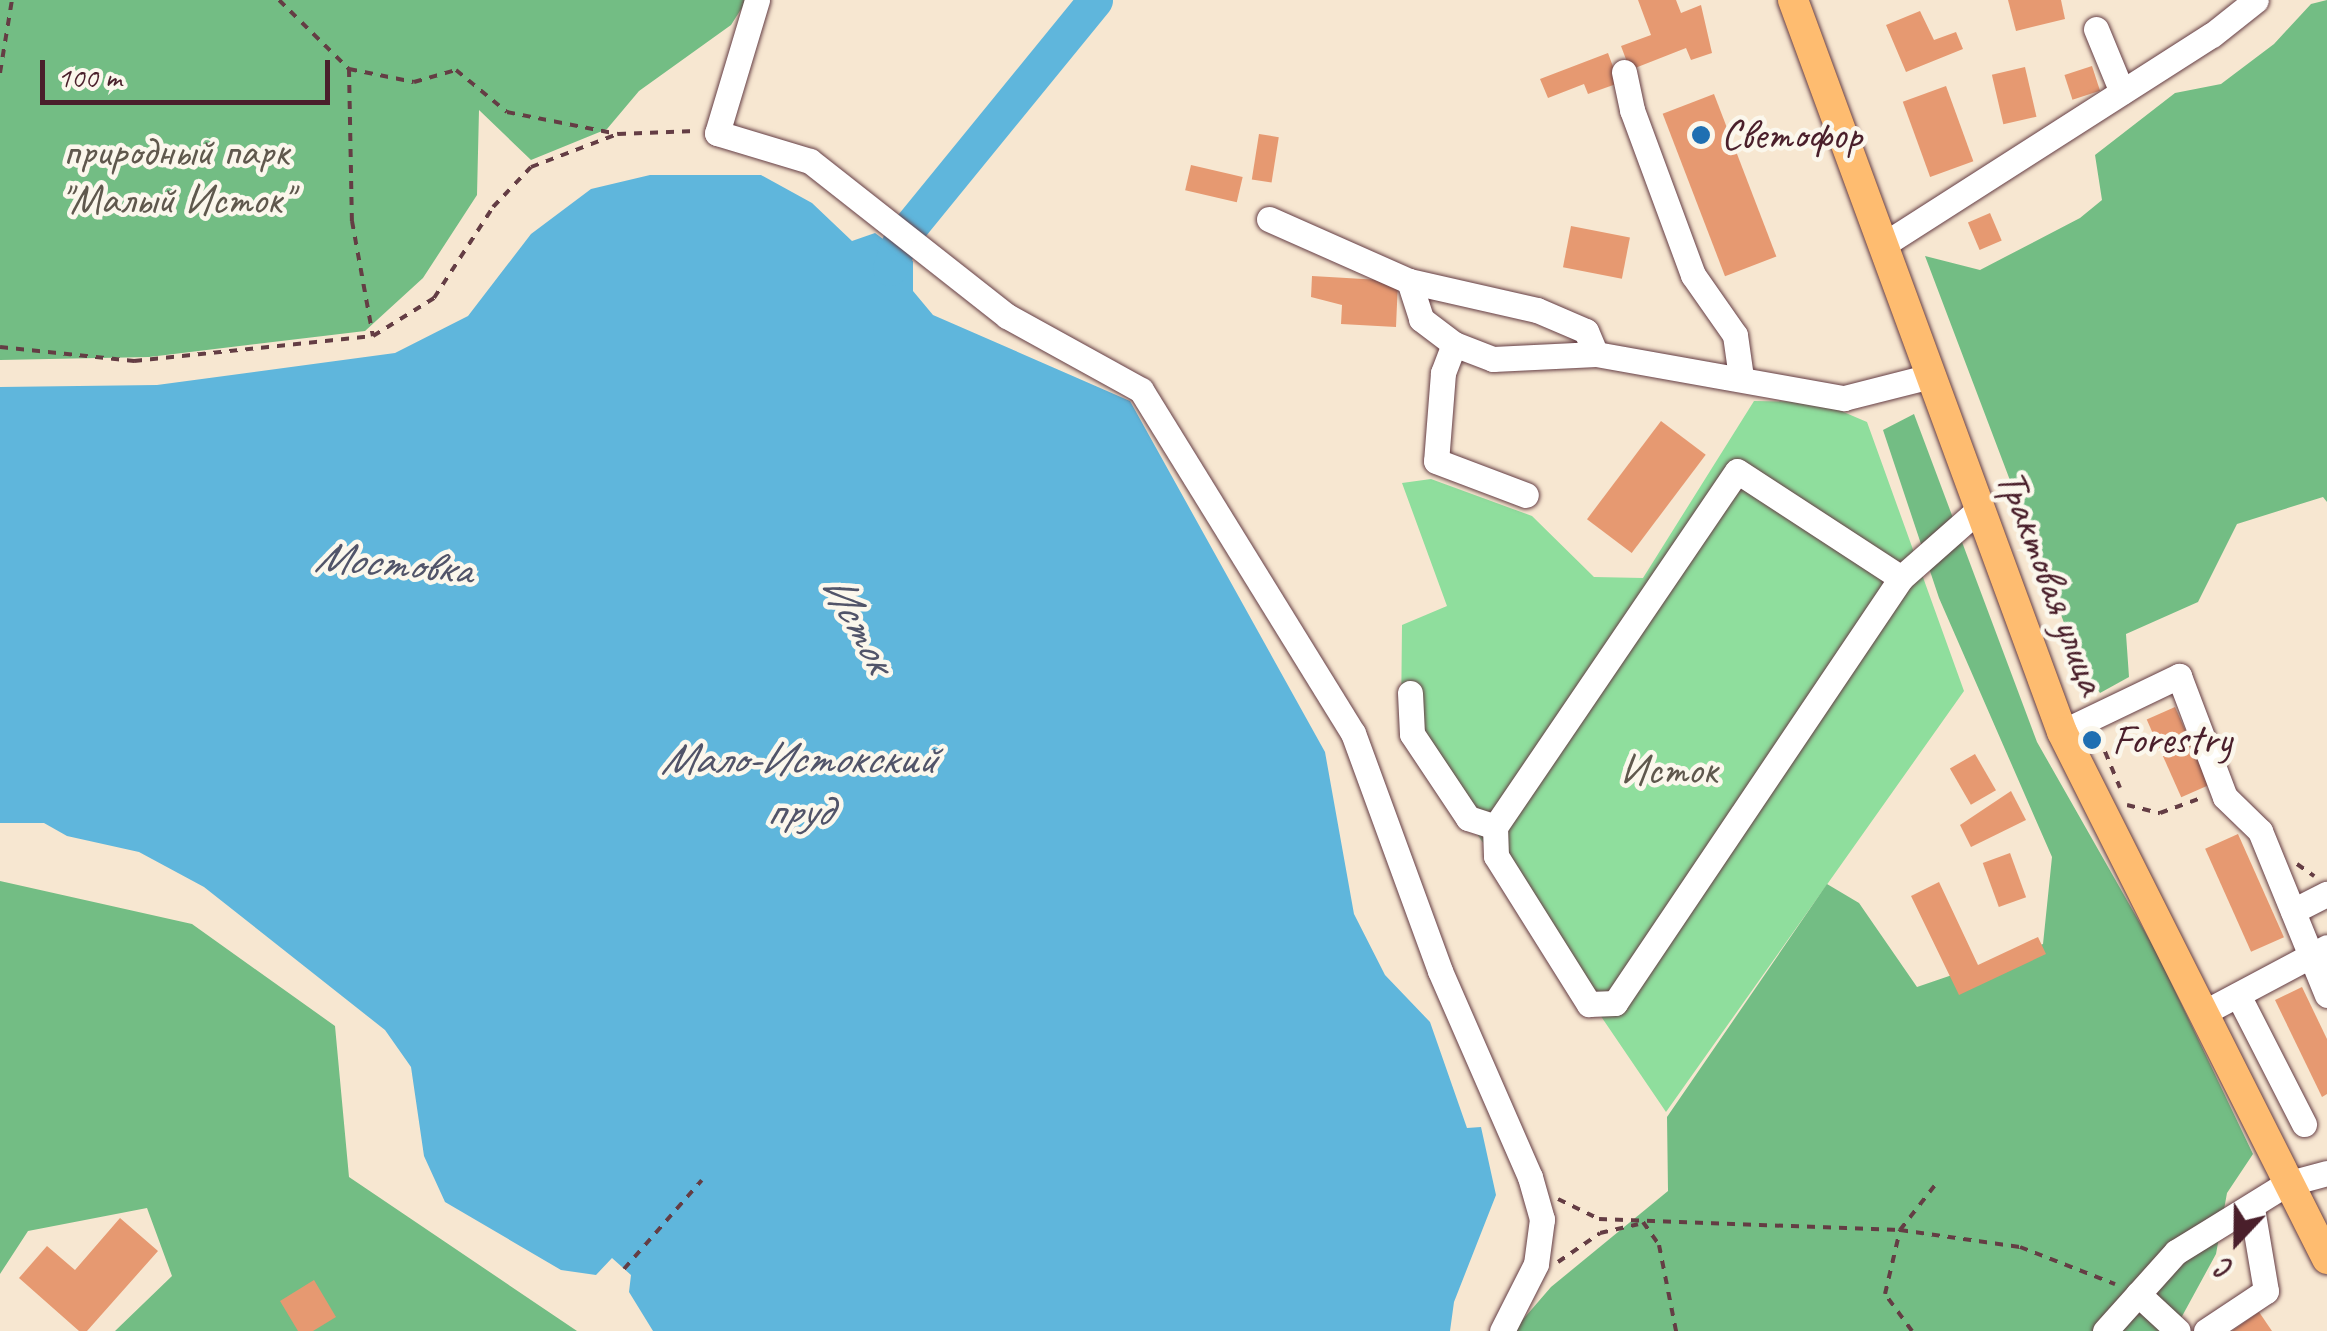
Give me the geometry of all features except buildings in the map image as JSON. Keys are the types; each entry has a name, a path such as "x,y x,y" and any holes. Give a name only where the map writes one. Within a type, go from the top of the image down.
{"main road":[{"name":"Трактовая улица","path":"1792,0 2062,732 2327,1259"}],"street":[{"path":"757,0 717,133 810,160 1007,316 1142,390 1353,734 1440,971 1530,1177 1542,1218 1536,1264 1502,1331"},
{"path":"1883,245 2122,92 2256,0"},
{"path":"2096,28 2122,92"},
{"path":"1624,72 1632,110 1693,275 1735,335 1741,377"},
{"path":"1269,219 1409,281 1537,310 1586,332 1596,354"},
{"path":"1409,281 1420,319 1454,344 1493,359 1596,354 1844,398 1931,376"},
{"path":"1454,344 1443,372 1436,460 1526,495"},
{"path":"1901,578 1737,471 1495,827 1496,856 1589,1004 1615,1002 1901,578 1978,510"},
{"path":"2062,732 2180,676 2224,796 2260,831 2293,911 2319,951 2327,995"},
{"path":"1410,693 1412,734 1468,818 1495,827"},
{"path":"2293,911 2327,894"},
{"path":"2203,1013 2319,951"},
{"path":"2238,995 2304,1124"},
{"path":"2105,1331 2176,1252 2286,1184 2327,1173"},
{"path":"2206,1331 2266,1291 2252,1208"},
{"path":"2138,1294 2178,1331"}],"path":[{"path":"0,73 12,0"},
{"path":"280,0 349,70 414,82 456,70 507,112 618,134"},
{"path":"349,70 352,222 373,336"},
{"path":"0,348 134,361 373,336 434,298 493,207 531,167 618,134 663,128 717,133"},
{"path":"2099,737 2127,805 2160,813 2224,796"},
{"path":"1530,1177 1568,1207 1600,1219 1900,1230 2020,1247 2138,1294"},
{"path":"624,1269 702,1180"},
{"path":"1912,1331 1885,1294 1900,1230 1939,1180"},
{"path":"1536,1264 1550,1267 1600,1232 1642,1222"},
{"path":"1642,1222 1660,1245 1676,1331"}],"green space":[{"name":"природный парк \"Малый Исток\"","path":"0,0 747,0 731,25 639,91 607,129 531,160 479,110 477,195 423,278 365,331 149,357 0,360"},
{"path":"2327,0 2327,502 2323,497 2237,524 2198,602 2126,634 2129,677 2100,693 2080,665 1925,256 1980,270 2080,218 2102,200 2095,155 2175,93 2221,84 2274,44 2311,4"},
{"name":"Исток","path":"1754,401 1820,402 1867,422 1964,691 1666,1112 1401,722 1402,625 1447,606 1402,483 1431,479 1532,516 1594,577 1643,578"},
{"path":"1914,414 2037,742 2157,953 2253,1154 2227,1193 2216,1254 2174,1331 1513,1331 1551,1287 1668,1191 1667,1117 1827,884 1859,903 1917,987 2043,944 2052,857 1939,598 1883,430"},
{"path":"0,881 192,924 335,1026 349,1177 577,1331 115,1331 172,1276 147,1208 28,1231 0,1274"}],"water":[{"name":"Мало-Истокский пруд","path":"650,175 761,175 812,203 852,241 875,233 890,244 897,235 907,242 900,251 913,261 913,291 933,315 1130,401 1325,752 1354,914 1385,975 1430,1022 1467,1128 1481,1127 1496,1195 1454,1302 1450,1331 653,1331 629,1292 631,1275 612,1258 596,1275 561,1270 445,1202 424,1156 411,1067 385,1030 204,887 139,852 67,836 44,823 0,823 0,387 157,385 395,353 468,316 531,234 591,189"}],"waterway":[{"name":"Исток","path":"890,268 901,238 1095,0"}],"place":[{"name":"Светофор","path":"1701,135"},
{"name":"Forestry","path":"2092,740"}],"water label":[{"name":"Мостовка","path":"393,563"}]}
